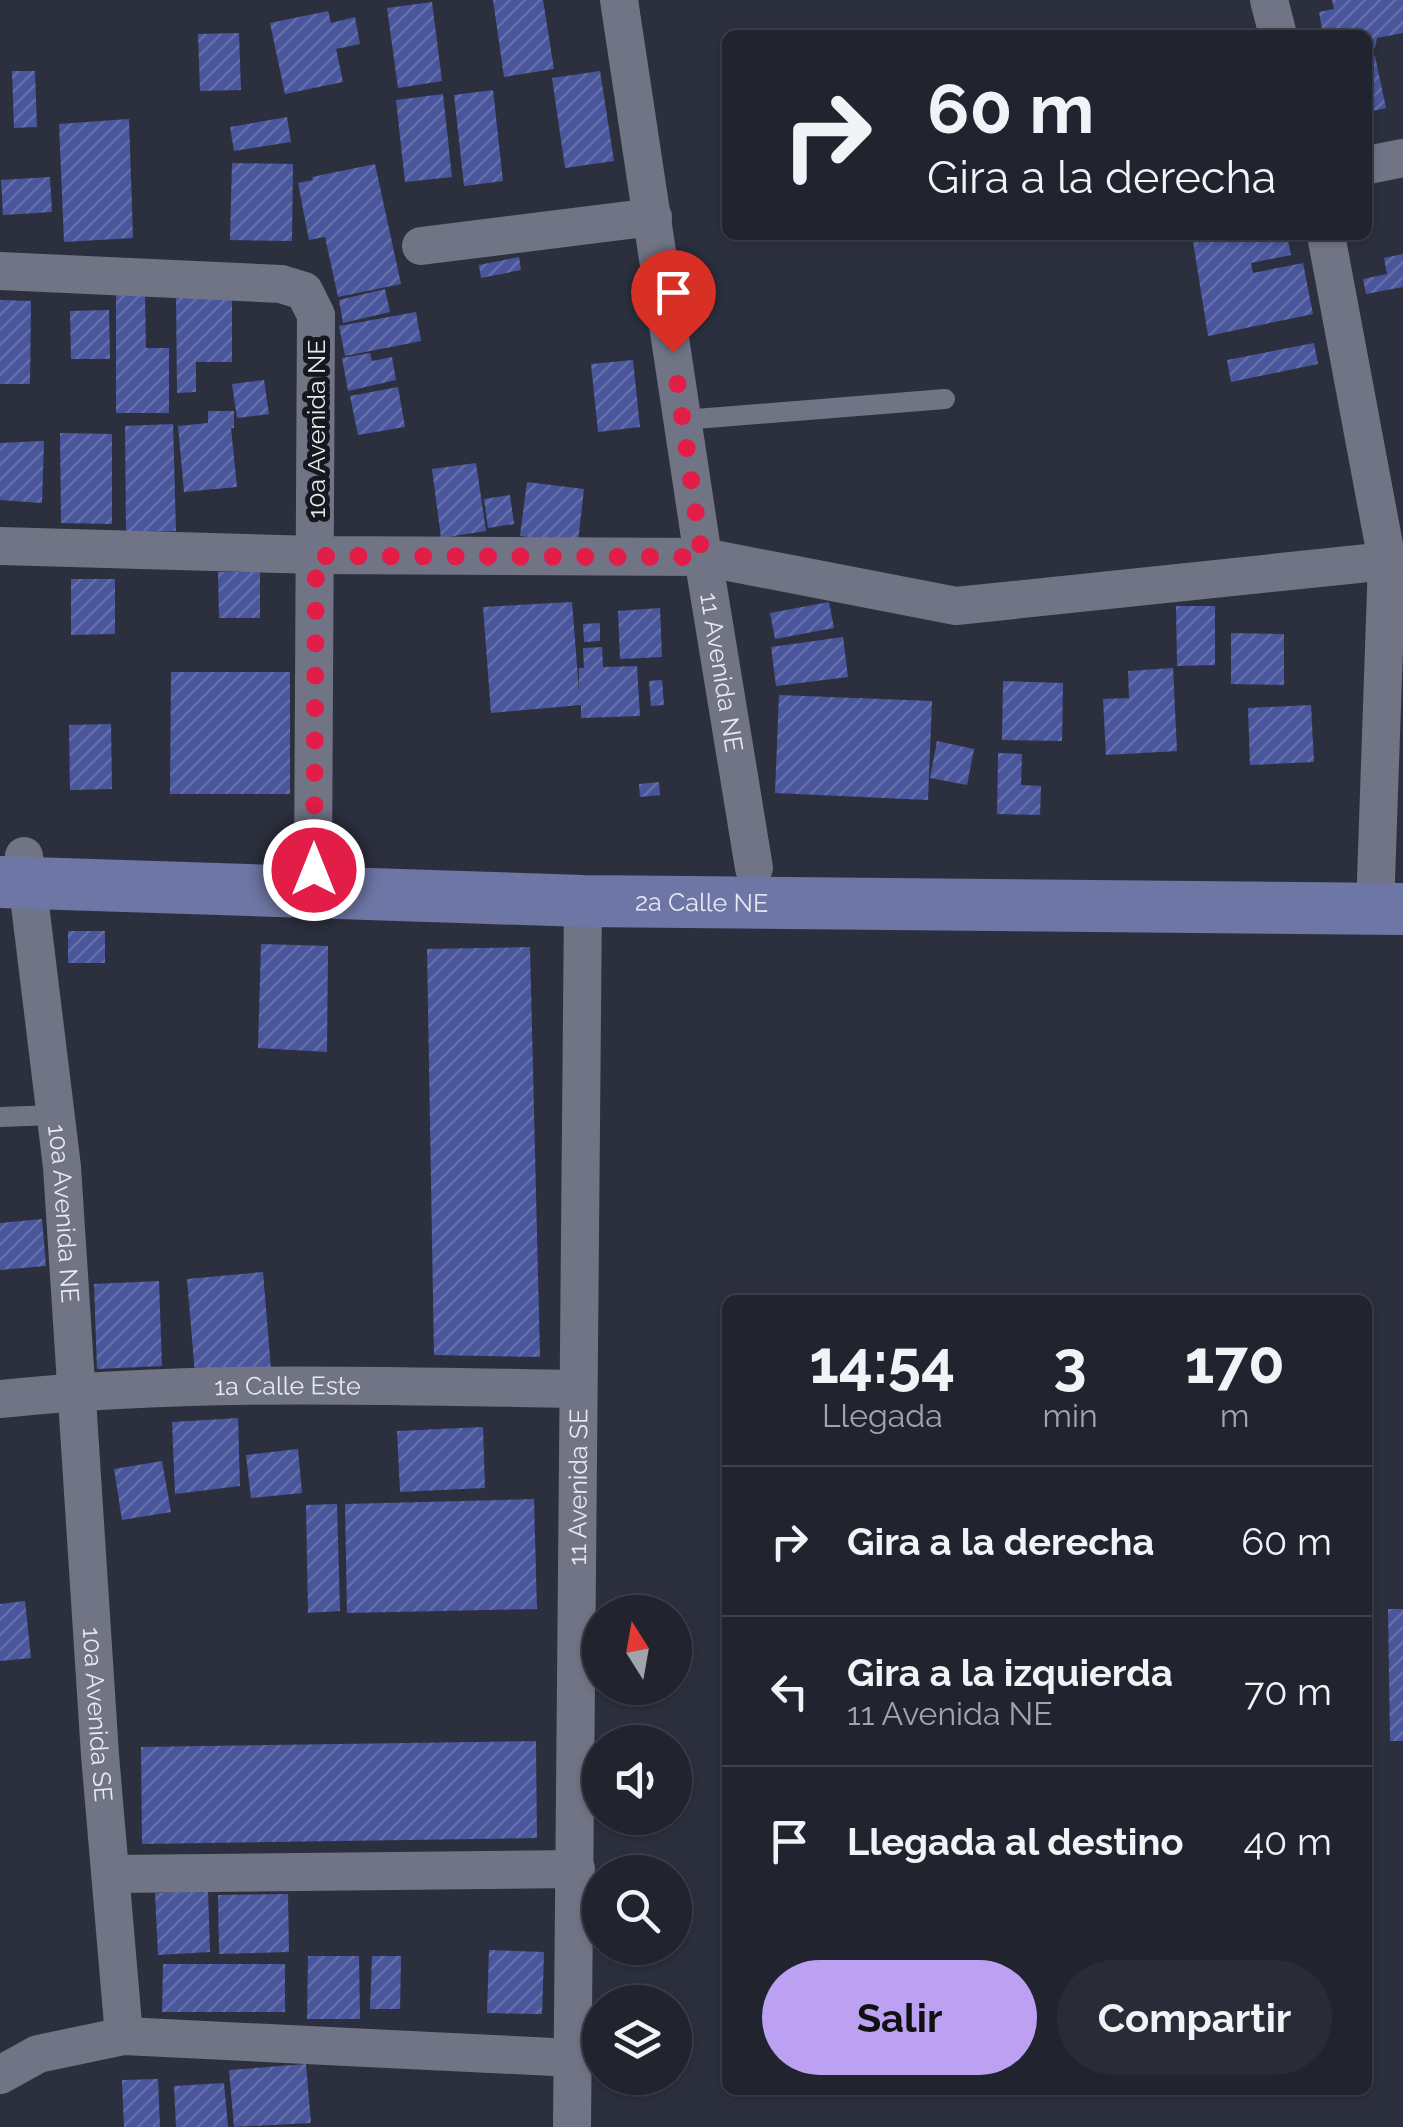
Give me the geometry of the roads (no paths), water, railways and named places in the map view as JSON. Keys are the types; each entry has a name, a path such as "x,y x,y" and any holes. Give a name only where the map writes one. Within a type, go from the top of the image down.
{"main road":[{"name":"2a Calle NE","path":"13,869 754,868 1390,892"},
{"name":"2a Calle NE","path":"13,869 582,901 1390,892"}],"street":[{"name":"11 Avenida NE","path":"620,0 702,557 754,868"},
{"path":"1269,0 1277,30"},
{"path":"1372,164 1403,158"},
{"path":"420,246 654,217"},
{"path":"1327,240 1387,561 1390,892"},
{"name":"10a Avenida NE","path":"0,271 281,284 304,291 316,315 314,870"},
{"path":"0,546 316,556 702,557 956,606 1387,561"},
{"name":"10a Avenida NE","path":"13,869 56,1115 77,1391"},
{"path":"576,1390 582,901"},
{"name":"1a Calle Este","path":"0,1399 77,1391 347,1386 576,1390"},
{"name":"11 Avenida SE","path":"572,2127 576,1390"},
{"name":"10a Avenida SE","path":"77,1391 100,1755 124,2036"},
{"path":"112,1874 576,1869"},
{"path":"0,2075 38,2054 124,2036 574,2058"}],"lane":[{"path":"683,420 945,398"},
{"path":"0,1117 56,1115"}]}
